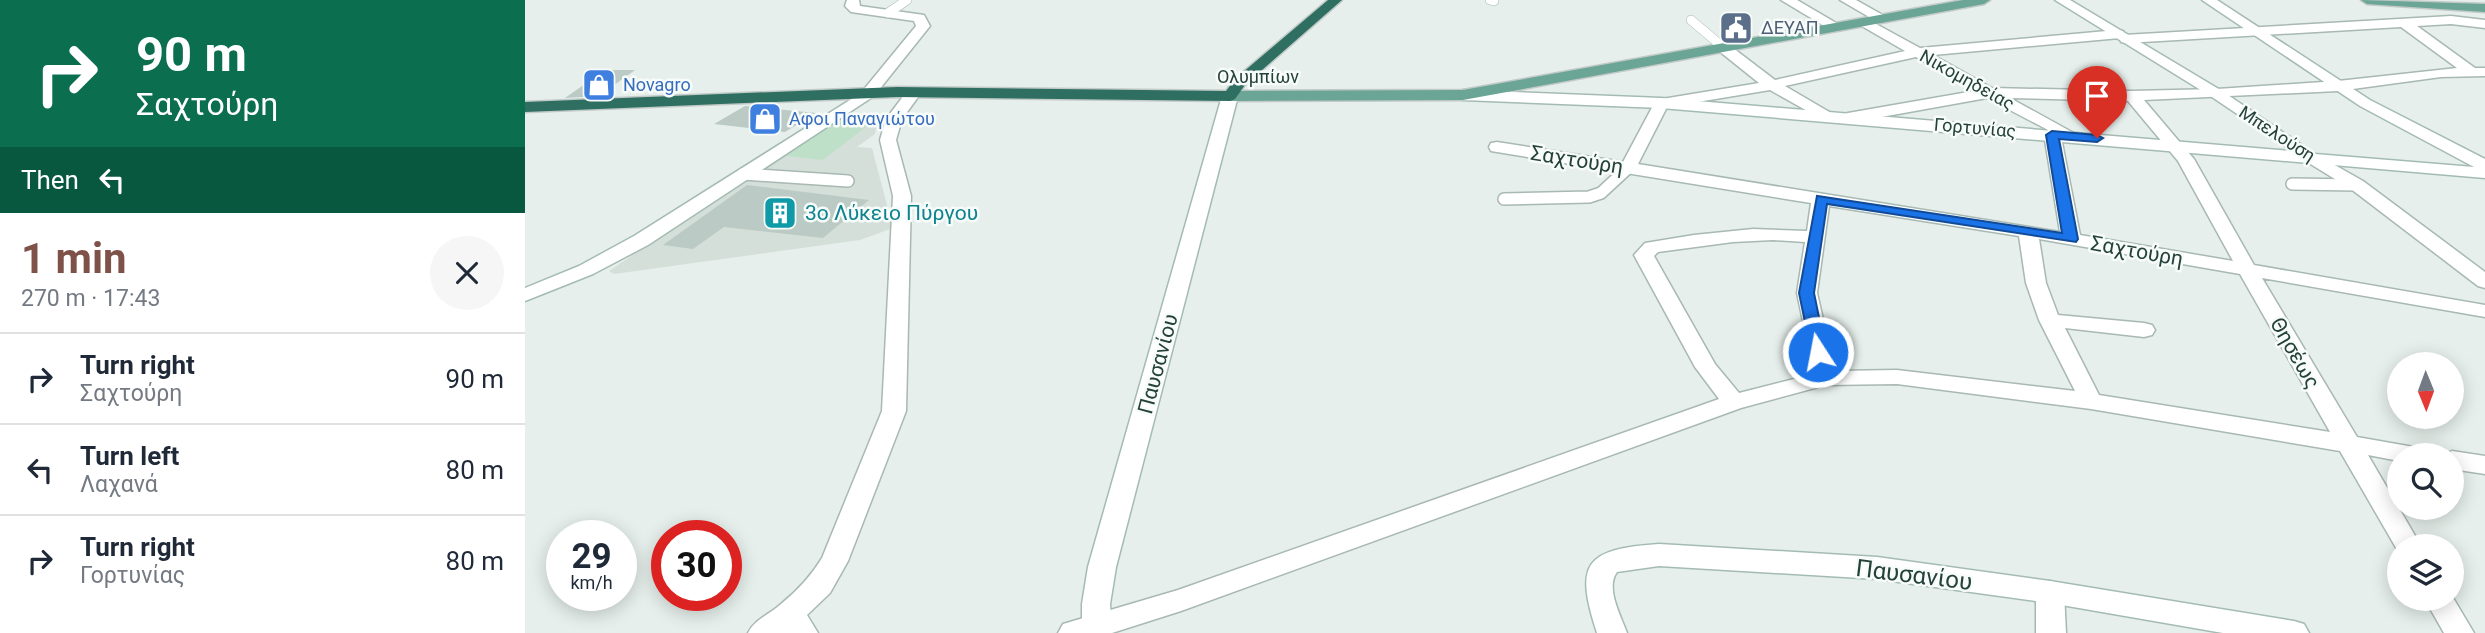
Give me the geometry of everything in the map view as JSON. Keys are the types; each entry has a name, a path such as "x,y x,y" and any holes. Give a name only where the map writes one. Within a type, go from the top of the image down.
{"highway":[{"path":"1230,96 1240,82 1336,0"},
{"name":"Ολυμπίων","path":"525,107 869,93 1230,96"}],"main road":[{"name":"Ολυμπίων","path":"1230,96 1463,95 1983,0"},
{"path":"2367,0 2435,6 2485,5"}],"street":[{"path":"525,295 576,276 625,252 869,93 923,26 919,18 856,9 852,6 853,0"},
{"path":"1787,0 1836,27"},
{"path":"1846,0 1881,19"},
{"name":"Μπελούση","path":"2061,0 2217,94 2357,185 2485,282"},
{"path":"2208,0 2365,103 2485,166"},
{"path":"2435,6 2467,20 2485,24"},
{"path":"1628,168 1661,103 1772,85 1918,52 2122,37 2255,33 2467,20"},
{"name":"Νικομηδείας","path":"1865,22 2071,136"},
{"path":"2406,24 2478,72"},
{"path":"1724,48 1772,85 1825,116"},
{"path":"1848,118 1989,93 2132,96 2217,94 2337,86 2478,72"},
{"path":"763,633 796,623 820,585 834,561 894,411 902,196 888,152 888,140 894,119 913,93"},
{"name":"Γορτυνίας","path":"1463,95 1661,103 2071,136 2181,152 2310,156 2485,173"},
{"name":"Παυσανίου","path":"1089,631 1102,567 1230,96"},
{"name":"Θησέως","path":"2132,96 2181,152 2401,534"},
{"path":"2052,135 2071,239"},
{"name":"Σαχτούρη","path":"1497,147 2071,239 2476,310"},
{"path":"1821,199 1807,293 1818,352 1826,378"},
{"path":"1734,402 1706,367 1644,255 1652,247 1735,235 1780,232 1815,237"},
{"path":"2028,232 2036,283 2050,320 2091,401"},
{"path":"2476,310 2485,329"},
{"path":"2050,320 2144,330"},
{"path":"1089,631 1408,520 1734,402 1826,378 1897,377 2091,401 2387,451"},
{"path":"2464,462 2485,465"},
{"name":"Παυσανίου","path":"1612,633 1601,603 1598,585 1600,571 1609,561 1626,556 1659,555 1877,568 2050,592 2294,633"},
{"path":"2050,592 2051,633"},
{"path":"2446,611 2459,633"}],"lane":[{"path":"888,13 907,0"},
{"path":"1691,20 1724,48"},
{"path":"1504,199 1589,197 1601,193 1628,168"},
{"path":"743,174 849,181"},
{"path":"2292,184 2357,185"}],"shaded area":[{"path":"836,117 878,118 875,134 857,147 872,148 893,228 860,240 614,274 609,271"}],"green space":[{"path":"838,119 872,122 823,160 786,156"}],"building":[{"name":"Novagro","path":"605,70 635,70 599,96 565,98"},
{"name":"Αφοι Παναγιώτου","path":"745,106 816,113 785,132 714,124"},
{"name":"3o Λύκειο Πύργου","path":"747,185 869,200 823,238 724,227 693,249 663,245"}],"place":[{"name":"ΔΕΥΑΠ","path":"1736,28"},
{"name":"Novagro","path":"599,85"},
{"name":"Αφοι Παναγιώτου","path":"765,119"},
{"name":"3o Λύκειο Πύργου","path":"780,213"}],"route":[{"path":"1818,352 1807,293 1821,199 2071,239 2052,135 2097,138"}]}
